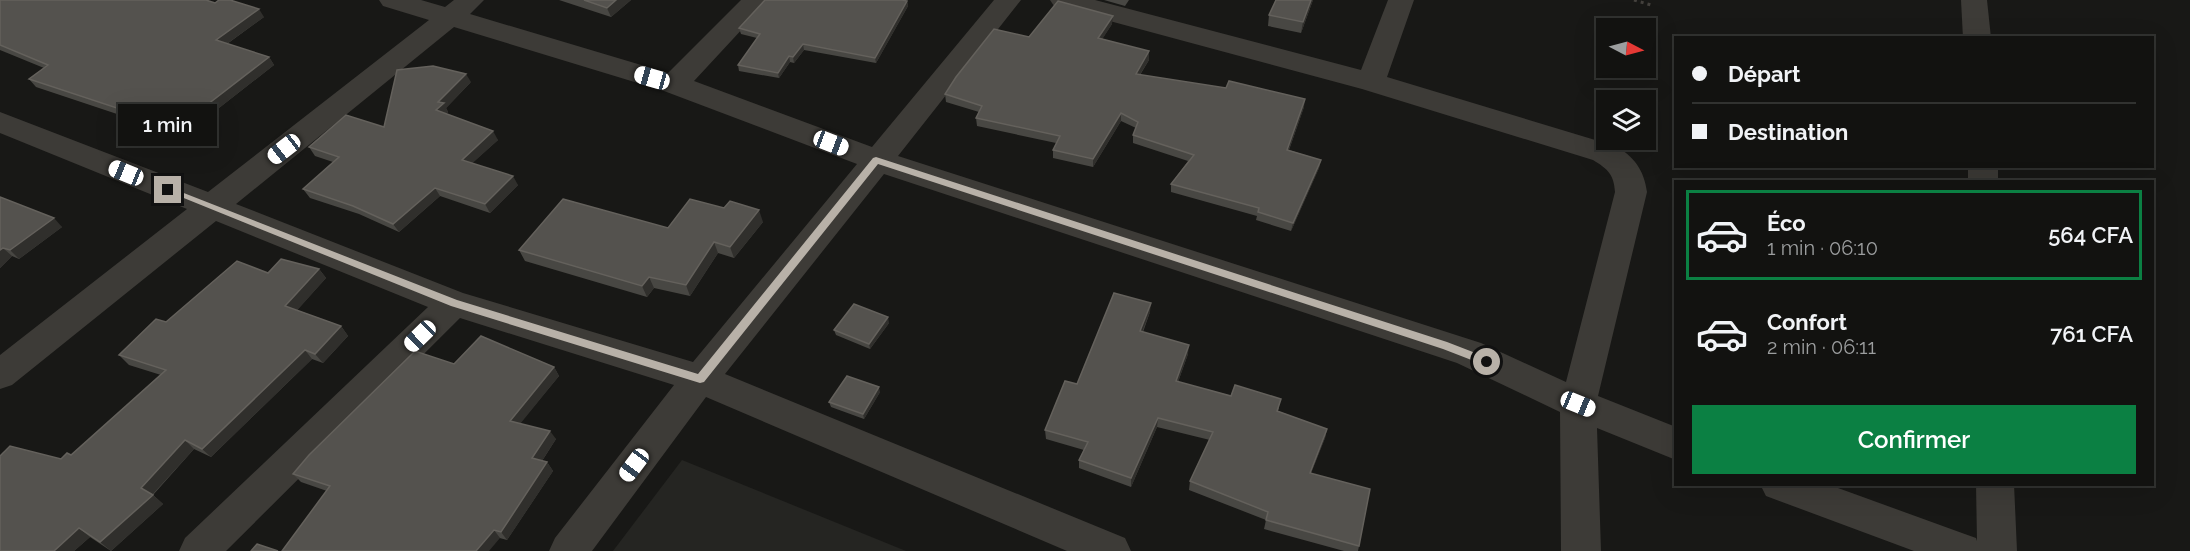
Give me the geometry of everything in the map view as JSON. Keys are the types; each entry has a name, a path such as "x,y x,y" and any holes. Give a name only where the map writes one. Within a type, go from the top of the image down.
{"street":[{"path":"392,0 460,9 674,84 876,160 1469,353 1578,404 1674,443"},
{"path":"674,84 756,0"},
{"path":"569,551 700,379 1008,0"},
{"path":"1063,0 1371,82 1604,153 1625,166 1630,177 1631,192 1578,404 1581,551"},
{"path":"1371,82 1401,0"},
{"path":"1974,0 1977,36"},
{"path":"0,375 460,9"},
{"path":"0,122 454,303 700,379 1111,551"},
{"path":"199,551 454,303"},
{"path":"1784,486 1962,551"},
{"path":"1995,486 1997,551"}],"path":[{"path":"1634,0 1650,5"}],"shaded area":[{"path":"682,460 906,551 613,551"}],"building":[{"path":"0,0 206,0 215,3 219,0 230,0 259,9 216,40 269,57 190,118 161,108 147,118 29,79 48,65 0,45"},
{"path":"584,0 616,0 607,8"},
{"path":"765,0 907,1 875,58 803,44 793,57 789,56 778,73 738,65 760,34 739,28"},
{"path":"1276,0 1311,0 1303,22 1269,15"},
{"path":"1058,1 1113,16 1098,38 1149,51 1136,74 1226,88 1229,81 1305,99 1287,150 1321,160 1293,223 1258,212 1259,208 1171,184 1194,155 1133,135 1138,122 1121,113 1093,159 1053,150 1060,136 976,118 982,106 945,94 994,29 1029,37"},
{"path":"433,66 466,74 438,102 444,103 436,110 493,131 462,160 513,176 485,204 435,188 393,224 353,206 303,189 339,157 309,147 346,115 384,127 397,70"},
{"path":"0,197 54,218 10,250 3,248 0,250"},
{"path":"563,199 668,228 690,199 724,208 730,201 759,210 730,247 714,242 686,285 649,277 642,286 519,250"},
{"path":"281,259 319,269 285,306 341,326 315,354 305,350 202,449 185,440 141,488 153,495 100,542 79,528 54,551 0,551 0,456 10,446 61,459 67,453 71,455 166,370 119,355 156,319 166,322 237,261 268,273"},
{"path":"1114,293 1151,303 1140,331 1189,345 1176,381 1231,396 1235,385 1281,399 1277,411 1327,429 1310,473 1370,489 1359,546 1266,520 1268,512 1190,481 1213,432 1158,418 1131,478 1079,460 1088,442 1045,430 1065,381 1077,384"},
{"path":"854,304 888,317 869,344 834,330"},
{"path":"481,336 554,367 510,421 550,431 532,458 547,462 501,532 494,530 476,551 282,551 330,486 293,474 309,455 415,351 454,364"},
{"path":"847,376 879,387 863,414 829,402"},
{"path":"257,544 278,551 251,551"}],"route":[{"path":"168,190 454,303 700,379 876,160 1469,353 1487,362"}]}
